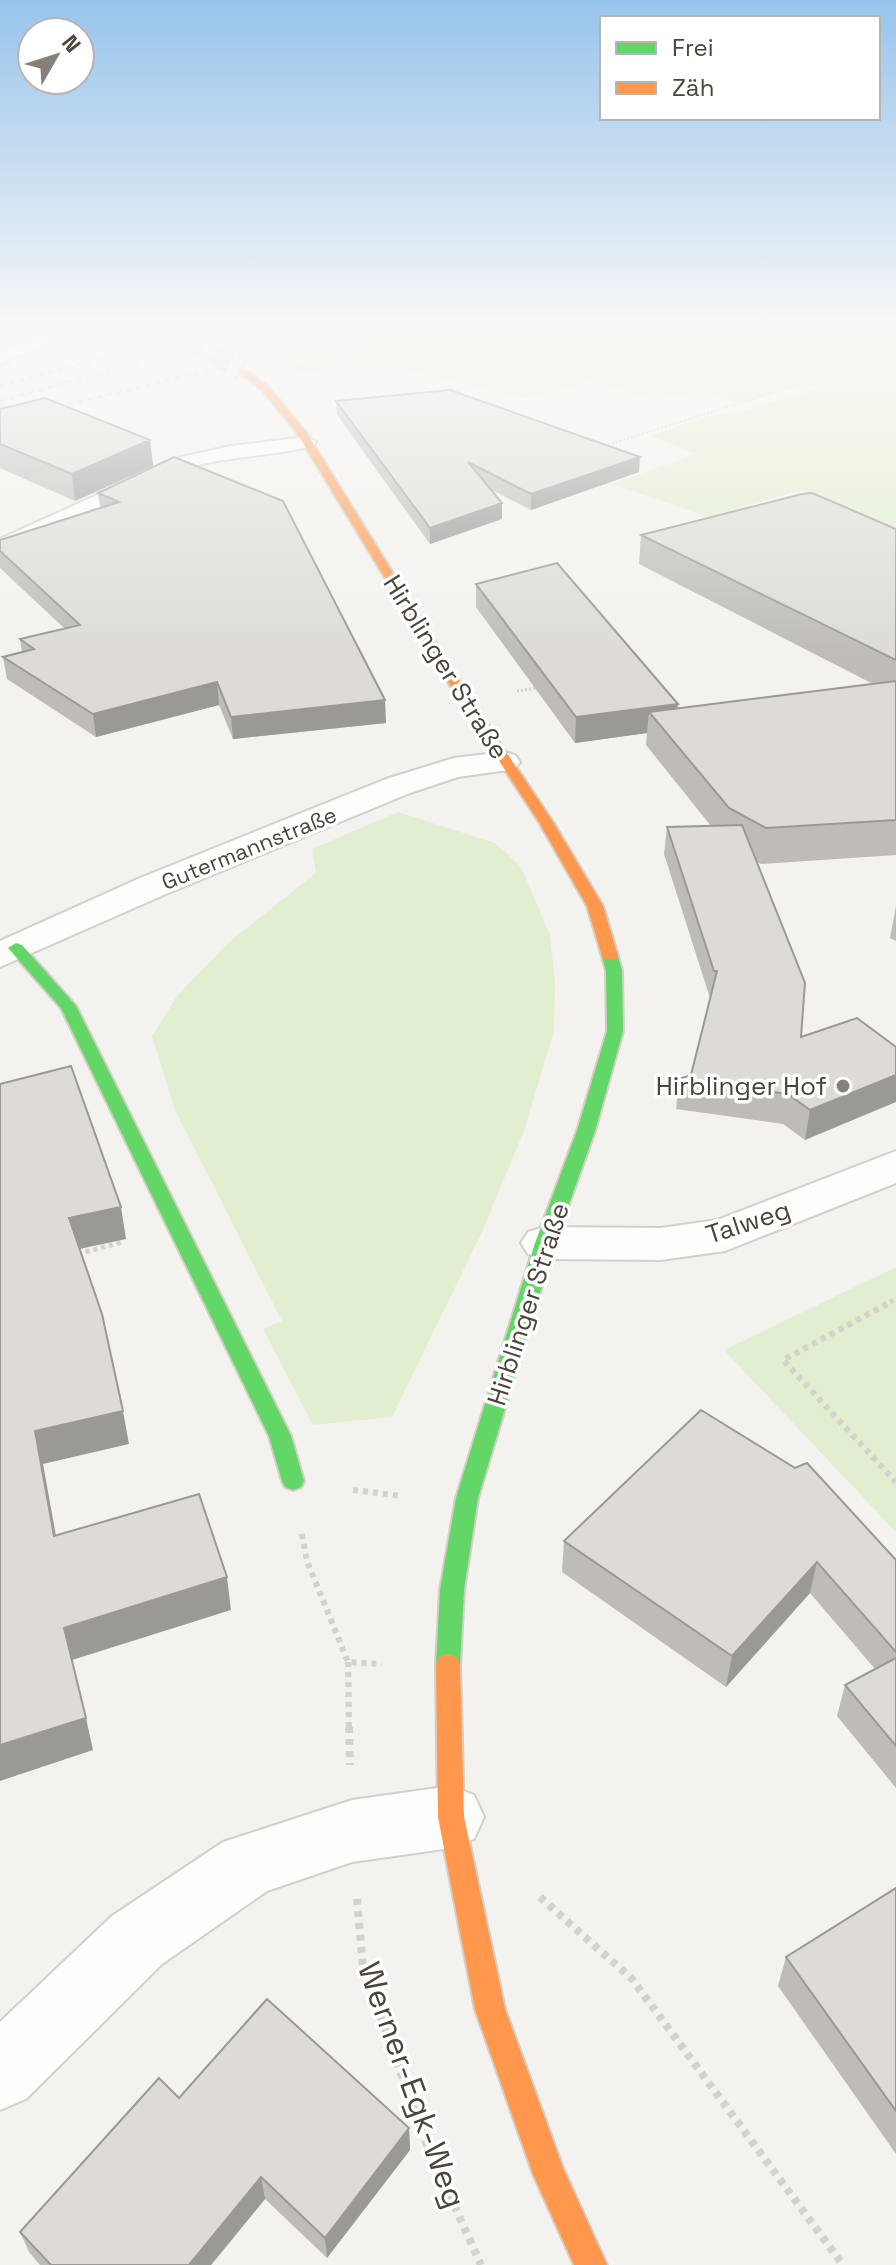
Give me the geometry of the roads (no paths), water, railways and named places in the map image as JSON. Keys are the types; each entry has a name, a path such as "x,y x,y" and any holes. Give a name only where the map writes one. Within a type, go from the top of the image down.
{"main road":[{"name":"Hirblinger Straße","path":"307,443 504,762 546,822 595,906 614,971 615,1031 586,1131 545,1243 467,1498 452,1590 448,1668 451,1817 490,2009 549,2174 591,2265"},
{"path":"8,952 68,1006 280,1436 293,1481"}],"street":[{"name":"Gutermannstraße","path":"8,952 153,886 398,786 454,768 504,762"},
{"name":"Talweg","path":"545,1243 661,1244 725,1235 896,1166"},
{"path":"0,2073 137,1940 247,1865 352,1831 451,1817"}],"lane":[{"path":"0,546 37,533 187,462 224,452 301,443"}],"place":[{"name":"Hirblinger Hof","path":"843,1086"}]}
